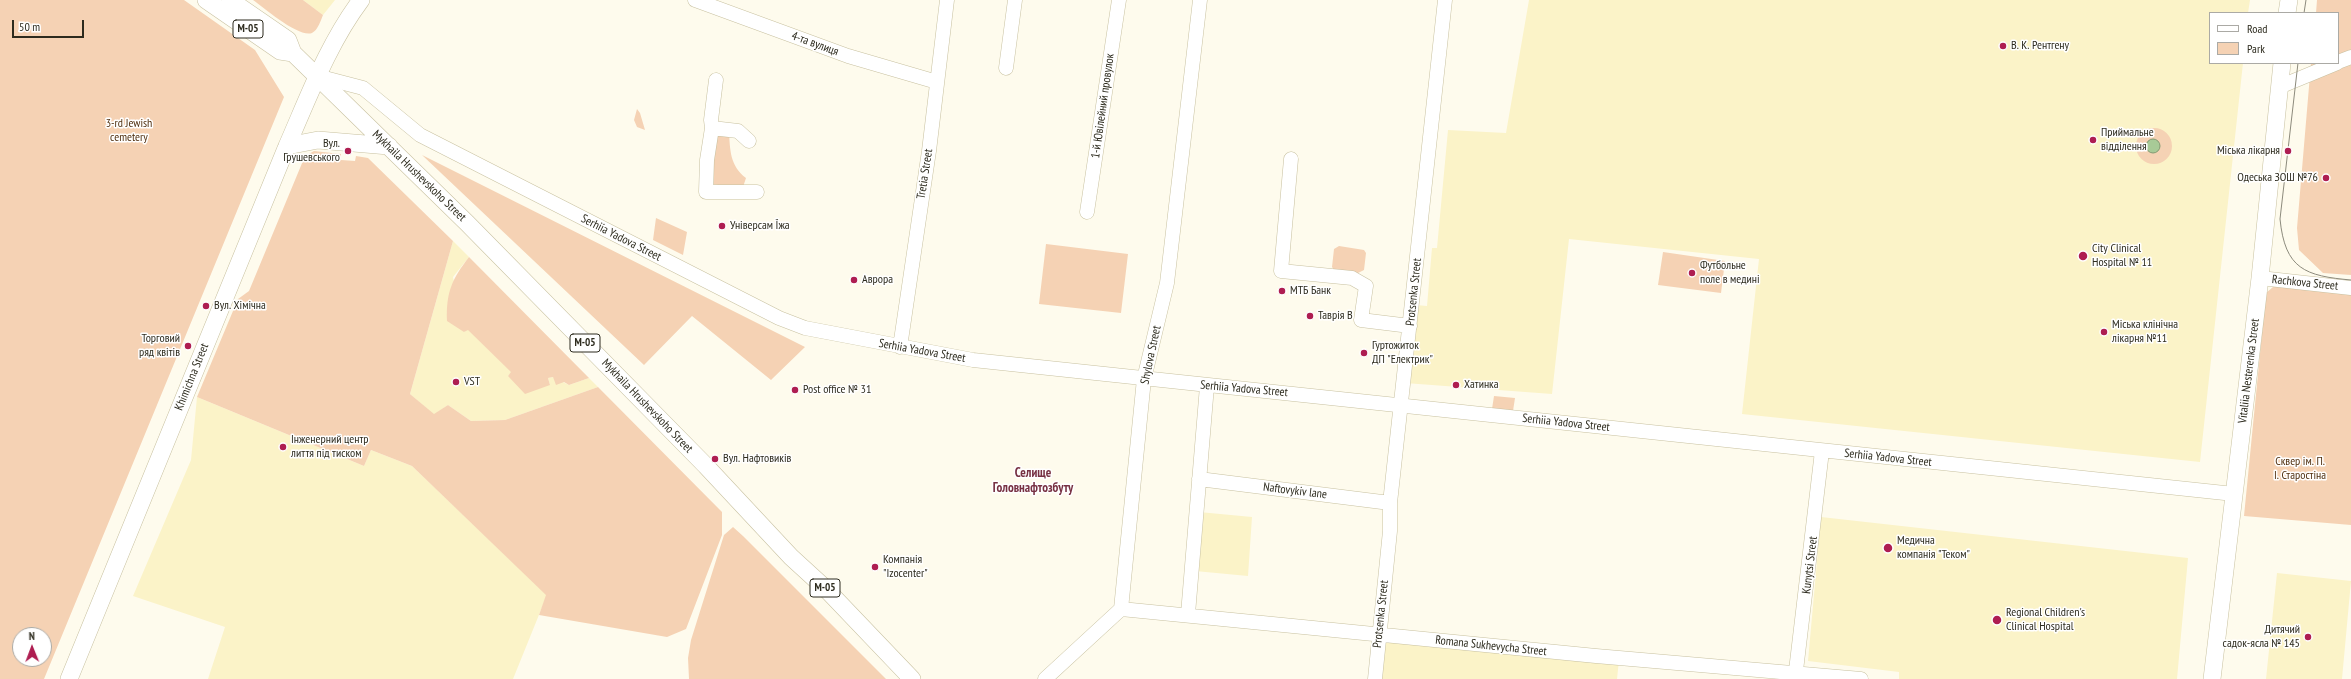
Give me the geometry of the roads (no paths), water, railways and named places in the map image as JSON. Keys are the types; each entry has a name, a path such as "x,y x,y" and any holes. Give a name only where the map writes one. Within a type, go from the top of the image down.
{"main road":[{"name":"М-05","path":"206,0 280,51 293,53 288,40 230,0"},
{"name":"Khimichna Street","path":"69,679 317,76 346,20 360,0"},
{"path":"2287,12 2289,0"},
{"name":"Mykhaila Hrushevskoho Street","path":"293,53 467,223 706,466 791,558 826,589 912,679"},
{"name":"Vitaliia Nesterenka Street","path":"2212,679 2260,278 2282,64"},
{"path":"287,146 318,140 389,146"}],"street":[{"name":"4-та вулиця","path":"695,0 848,56 937,82"},
{"name":"Tretia Street","path":"900,347 947,0"},
{"path":"1006,68 1015,0"},
{"name":"1-й Ювілейний провулок","path":"1087,212 1119,0"},
{"name":"Shylova Street","path":"1121,609 1144,380 1167,283 1200,0"},
{"name":"Protsenka Street","path":"1375,679 1390,531 1390,503 1445,0"},
{"path":"2339,62 2351,57"},
{"path":"2279,87 2335,64"},
{"name":"Serhiia Yadova Street","path":"317,76 363,88 420,135 779,318 804,328 973,360 1144,380 1402,404 2234,494"},
{"path":"716,80 711,120 712,128 707,160 706,192 758,192"},
{"path":"712,128 738,131 749,141"},
{"path":"1291,159 1281,271 1352,278 1366,286 1362,320 1410,326"},
{"name":"Rachkova Street","path":"2260,278 2351,288"},
{"path":"1188,614 1207,386"},
{"name":"Kunytsi Street","path":"1796,677 1822,450"},
{"name":"Naftovykiv lane","path":"1199,479 1390,503"},
{"path":"1045,679 1121,609"},
{"name":"Romana Sukhevycha Street","path":"1121,609 1188,614 1796,677 1861,679"}],"tram line":[{"path":"2304,12 2306,0"},
{"path":"2298,64 2280,219 2283,236 2287,249 2300,267 2321,276 2351,280"}],"place":[{"name":"В. К. Рентгену","path":"2003,46"},
{"name":"Приймальне відділення","path":"2093,140"},
{"name":"Вул. Грушевського","path":"348,151"},
{"name":"Міська лікарня","path":"2288,151"},
{"name":"Одеська ЗОШ №76","path":"2326,178"},
{"name":"Універсам Їжа","path":"722,226"},
{"name":"City Clinical Hospital № 11","path":"2083,256"},
{"name":"Футбольне поле в медині","path":"1692,273"},
{"name":"Аврора","path":"854,280"},
{"name":"МТБ Банк","path":"1282,291"},
{"name":"Вул. Хімічна","path":"206,306"},
{"name":"Таврія В","path":"1310,316"},
{"name":"Міська клінічна лікарня №11","path":"2104,332"},
{"name":"Торговий ряд квітів","path":"188,346"},
{"name":"Гуртожиток ДП \"Електрик\"","path":"1364,353"},
{"name":"VST","path":"456,382"},
{"name":"Хатинка","path":"1456,385"},
{"name":"Post office № 31","path":"795,390"},
{"name":"Інженерний центр лиття під тиском","path":"283,447"},
{"name":"Вул. Нафтовиків","path":"715,459"},
{"name":"Медична компанія \"Теком\"","path":"1888,548"},
{"name":"Компанія \"Izocenter\"","path":"875,567"},
{"name":"Regional Children's Clinical Hospital","path":"1997,620"},
{"name":"Дитячий садок-ясла № 145","path":"2308,637"}],"district":[{"name":"Селище Головнафтозбуту","path":"1033,480"}],"park label":[{"name":"3-rd Jewish cemetery","path":"129,131"},
{"name":"Сквер ім. П. І. Старостіна","path":"2300,469"}]}
